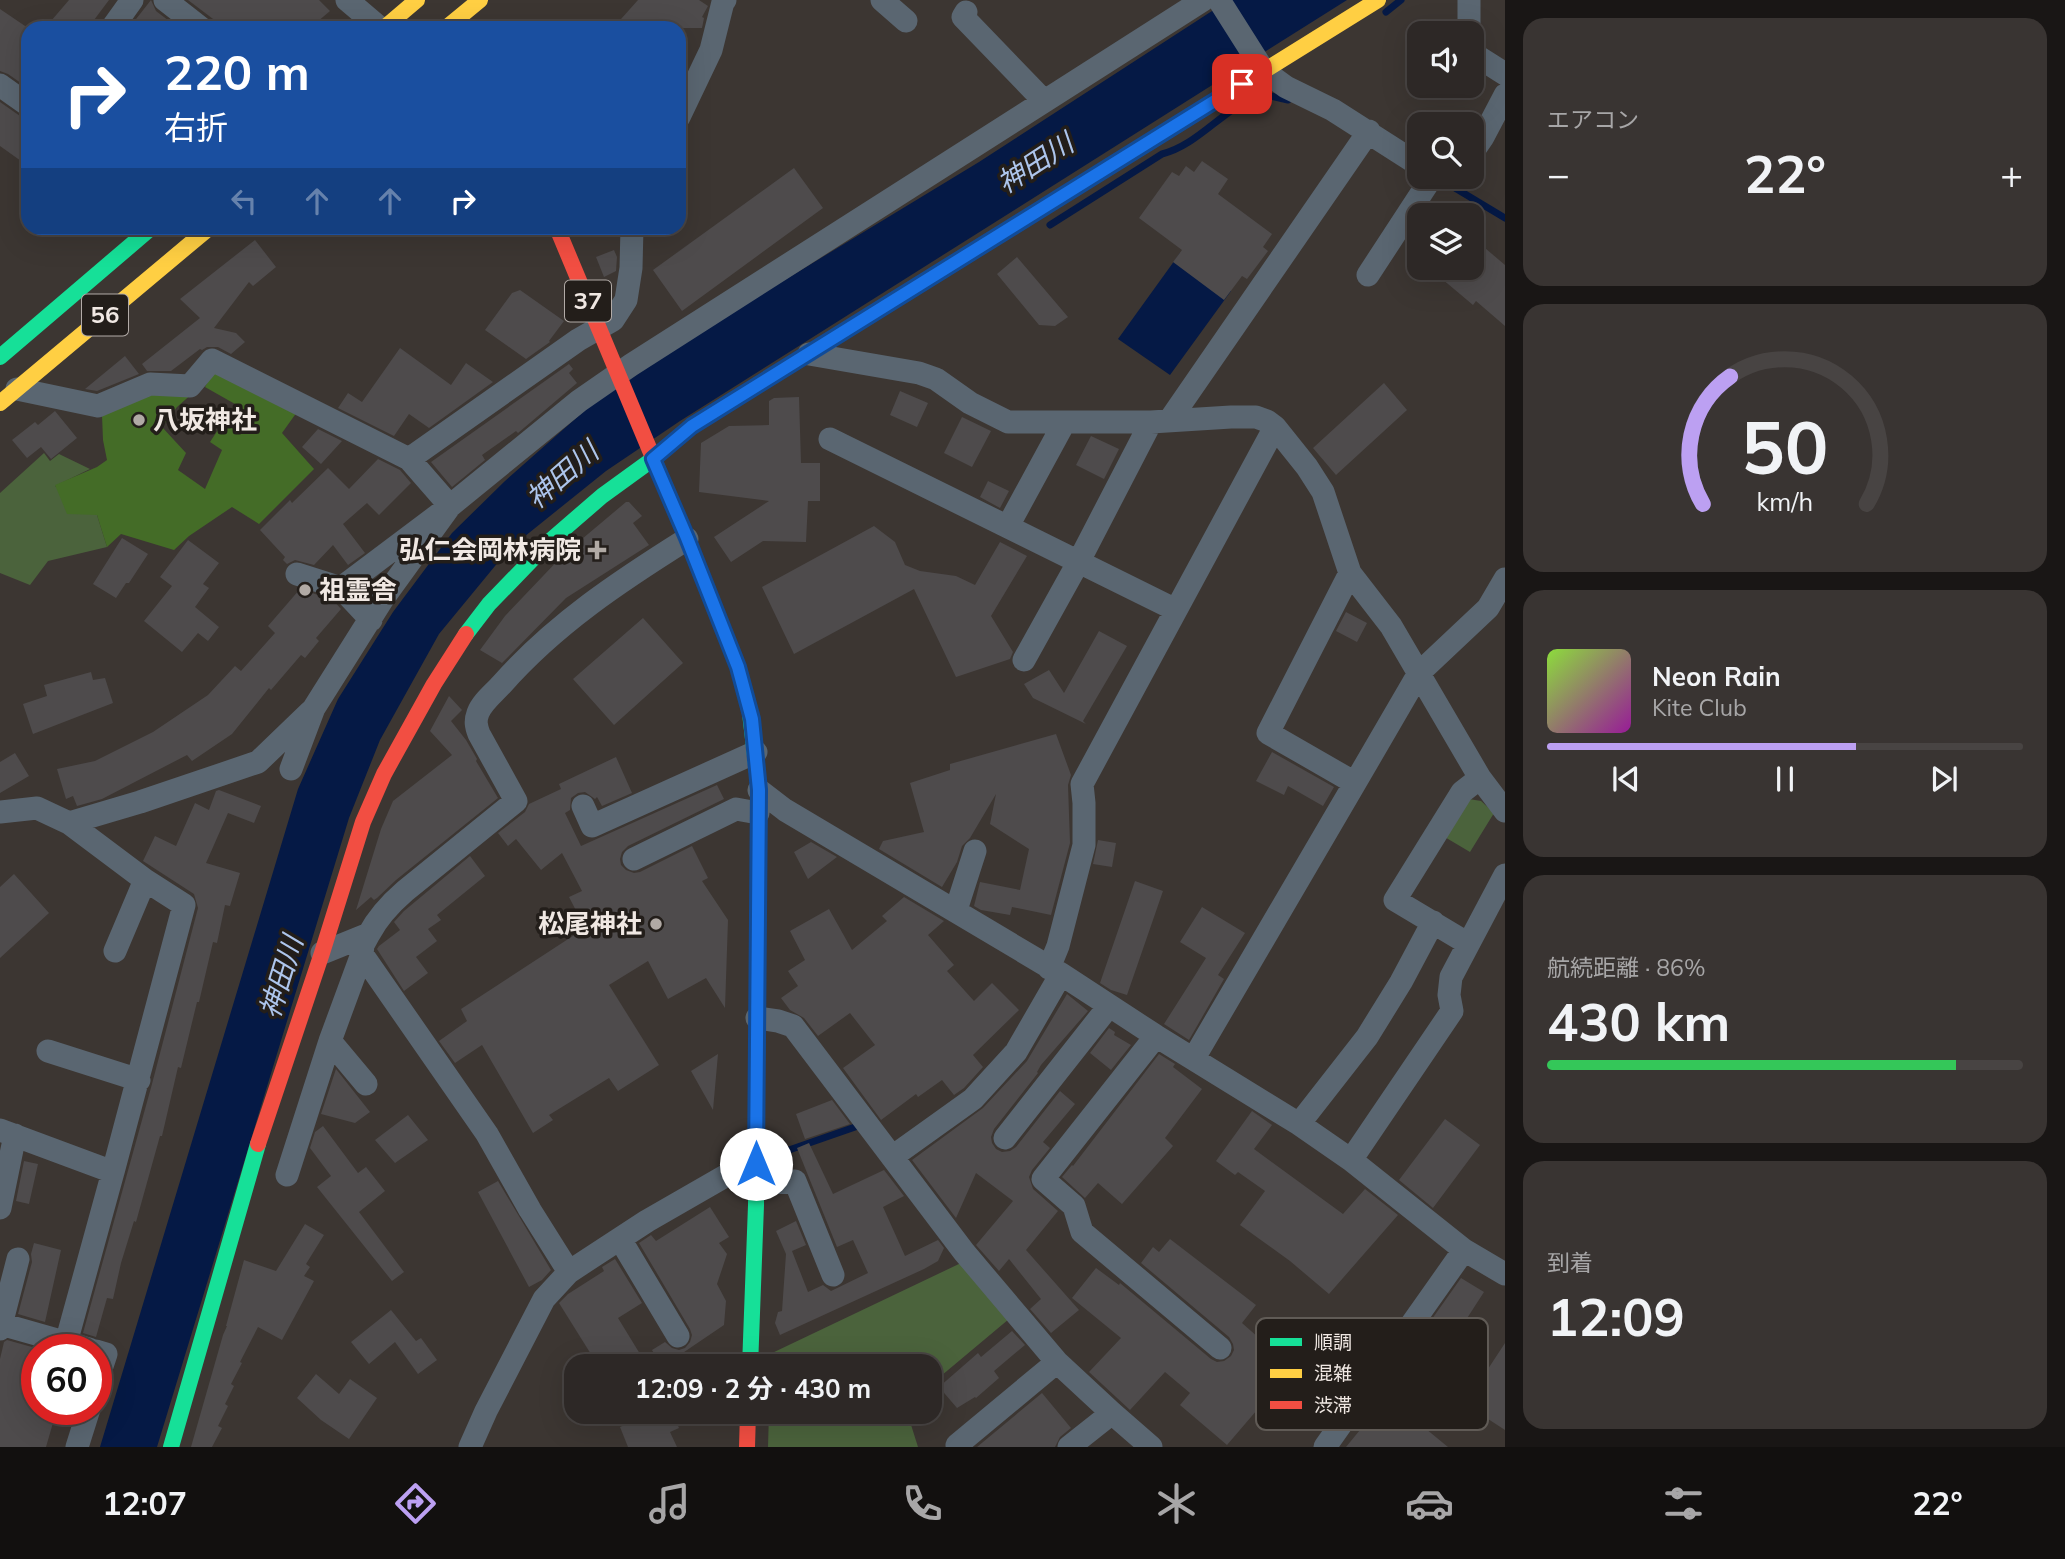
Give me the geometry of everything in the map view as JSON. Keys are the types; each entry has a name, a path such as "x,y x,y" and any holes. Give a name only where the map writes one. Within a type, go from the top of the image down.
{"main road":[{"path":"391,21 417,0"},
{"path":"452,21 464,6 480,0"},
{"path":"171,1447 251,1163 363,822 384,774 422,705 458,646 489,604 550,541 601,496 692,426 1199,110 1261,67 1378,0"},
{"name":"56","path":"0,357 143,235"},
{"name":"56","path":"8,396 201,235"},
{"name":"37","path":"560,235 687,538 738,667 752,719 758,801 756,1176 750,1354"},
{"path":"747,1447 748,1424"}],"street":[{"path":"117,21 132,0"},
{"path":"165,0 192,21"},
{"path":"347,0 373,21"},
{"path":"882,0 906,21"},
{"path":"341,588 450,506 579,401 631,365 1203,0"},
{"path":"1219,0 1261,67 1286,87 1313,99 1407,156"},
{"path":"1469,0 1469,21"},
{"path":"686,102 711,50 723,1"},
{"path":"966,12 963,17 1044,101"},
{"path":"1484,61 1505,74"},
{"path":"0,85 21,99"},
{"path":"1484,135 1505,95"},
{"path":"1024,660 1160,422 1369,131"},
{"path":"1368,275 1424,189"},
{"path":"410,460 578,340 613,320 626,300 631,268 632,235"},
{"path":"809,354 919,373 936,379 970,403 1008,422 1160,422 1256,417 1267,421 1307,467 1323,492 1350,573 1391,626 1480,778 1505,811"},
{"path":"8,396 98,406 150,384 190,386 212,360 410,460 450,506"},
{"path":"1008,526 1064,423"},
{"path":"892,1157 973,1099 1016,1052 1055,971 1058,946 1084,845 1082,783 1275,428"},
{"path":"830,439 1176,610"},
{"path":"291,769 314,708 382,600 450,506"},
{"path":"287,1175 330,1041 374,923 396,899 516,801 476,725 480,709 518,666 573,616 637,569 687,538"},
{"path":"1350,573 1268,733 1355,783"},
{"path":"297,574 341,588 371,620"},
{"path":"1194,1058 1419,674 1488,608 1505,579"},
{"path":"69,822 140,802 258,762 314,708"},
{"path":"583,806 592,826 756,752"},
{"path":"1468,943 1395,900 1462,792 1480,778"},
{"path":"634,859 758,801 785,810 956,910 1299,1124 1351,1160 1464,1250 1505,1274"},
{"path":"0,812 37,808 69,822 145,880 184,905 68,1334"},
{"path":"956,910 975,851"},
{"path":"1351,1160 1451,1012 1451,977 1505,875"},
{"path":"115,951 145,880"},
{"path":"1299,1124 1367,1037 1401,982 1433,922"},
{"path":"322,953 365,944"},
{"path":"365,944 487,1134 567,1269"},
{"path":"1005,1138 1109,1006"},
{"path":"757,1018 778,1021 793,1027 964,1252 1057,1362 1151,1447"},
{"path":"1156,1036 1042,1179 1074,1206 1082,1232 1220,1348"},
{"path":"330,1041 366,1084"},
{"path":"48,1051 139,1080"},
{"path":"0,1208 8,1132 113,1172"},
{"path":"470,1447 544,1299 567,1269 734,1171 795,1181 833,1275"},
{"path":"620,1239 678,1336"},
{"path":"1416,1318 1464,1250"},
{"path":"18,1259 1,1326 32,1334"},
{"path":"958,1447 957,1445 1057,1362"},
{"path":"1069,1447 1112,1413"},
{"path":"77,1447 84,1425"},
{"path":"1325,1447 1337,1430"}],"green space":[{"path":"214,370 297,412 282,433 314,469 259,524 232,507 189,536 174,550 121,534 107,547 97,515 67,514 55,485 107,460 102,415 150,389 194,392 177,407 162,427 186,453 178,470 205,489 222,450 210,442 235,404 205,387"},
{"path":"44,453 50,461 59,454 90,469 55,486 97,515 107,547 48,561 30,585 0,573 0,493"},
{"path":"1469,799 1481,801 1494,813 1470,852 1443,836"},
{"path":"961,1263 1009,1319 942,1375 942,1354 770,1354"},
{"path":"769,1424 911,1424 918,1447 768,1447"}],"water":[{"name":"神田川","path":"1229,0 1347,0 680,421 606,471 509,549 439,634 380,740 349,818 157,1447 100,1447 107,1425 112,1425 112,1407 298,789 338,699 393,612 452,533 505,481 592,404 727,315 979,162"},
{"path":"1180,253 1231,291 1170,375 1118,339"}],"building":[{"path":"69,0 109,0 93,21 51,21"},
{"path":"151,0 156,11 169,21 134,21"},
{"path":"188,0 319,0 330,11 318,21 216,21"},
{"path":"638,0 699,0 708,6 702,17 702,28 686,28 686,21 619,21"},
{"path":"0,9 21,23 21,83 0,71"},
{"path":"0,102 21,116 21,161 0,146"},
{"path":"1202,161 1228,179 1218,194 1272,234 1263,247 1268,251 1247,279 1242,276 1224,300 1173,262 1182,250 1139,218 1172,172 1179,176 1186,166 1194,172"},
{"path":"794,168 823,208 682,311 653,270"},
{"path":"255,240 276,267 253,286 249,282 214,328 236,333 245,342 231,354 218,347 207,347 200,349 171,371 147,371 142,364 200,318 180,299"},
{"path":"1484,247 1505,265 1505,326 1476,301 1473,305 1443,280 1484,280"},
{"path":"614,250 617,257 616,271 604,277 596,257"},
{"path":"1017,257 1068,317 1055,326 1039,325 997,274"},
{"path":"520,290 564,321 550,342 526,359 485,330 512,293"},
{"path":"400,348 451,385 466,363 493,382 429,428 409,414 394,436 338,408 348,393 362,402"},
{"path":"125,356 139,374 97,391 85,389"},
{"path":"569,364 573,369 569,373 577,383 518,433 516,431 482,455 485,460 452,487 431,462"},
{"path":"1384,383 1407,410 1336,475 1313,448"},
{"path":"900,391 928,403 917,427 890,415"},
{"path":"799,397 801,463 820,463 820,501 808,501 806,542 763,541 731,562 714,537 769,501 699,492 701,443 729,426 769,425 769,401 774,398"},
{"path":"55,411 77,438 51,459 41,447 27,458 12,440 35,422 38,425"},
{"path":"962,417 991,431 972,467 944,453"},
{"path":"318,429 342,441 321,464 302,447"},
{"path":"1091,436 1119,449 1104,479 1076,465"},
{"path":"378,459 400,470 411,483 379,515 367,503 343,524 365,553 348,565 333,545 314,565 295,560 287,564 283,560 285,557 260,530 328,468 349,489"},
{"path":"988,481 1009,491 1000,508 980,497"},
{"path":"626,502 642,516 633,523 649,545 566,598 502,663 480,650 505,616 563,555"},
{"path":"874,526 895,542 905,565 920,571 956,576 975,585 1000,542 1027,556 991,616 1013,652 1010,659 956,677 914,589 794,654 762,587"},
{"path":"122,538 148,554 116,598 93,584"},
{"path":"188,540 219,563 203,584 209,588 195,607 219,627 208,641 198,633 182,652 144,621 172,586 160,577"},
{"path":"300,589 333,600 341,609 316,638 319,641 305,658 301,655 271,690 269,688 232,734 192,761 187,755 102,799 77,806 73,796 66,799 57,769 95,761 153,732 208,695 235,666 241,671 275,633 268,626"},
{"path":"1346,612 1367,623 1357,642 1336,631"},
{"path":"643,618 683,663 614,725 573,679"},
{"path":"1099,631 1127,646 1083,721 1086,724 1033,698 1024,684 1049,670 1064,693"},
{"path":"91,672 93,680 105,678 113,703 33,734 23,704 47,696 44,685"},
{"path":"449,696 462,710 451,721 466,740 498,798 377,898 374,900 371,897 356,910 381,829 393,801 452,755 430,731"},
{"path":"1056,734 1071,775 1068,785 1070,843 1051,915 1012,907 1010,915 981,910 974,906 980,882 1020,890 1029,849 990,824 996,794 970,838 962,846 957,862 942,887 879,849 883,841 924,832 910,783 950,770 950,764"},
{"path":"1272,752 1334,787 1323,806 1288,786 1284,795 1256,781"},
{"path":"15,753 29,776 0,793 0,762"},
{"path":"616,757 632,793 602,806 597,797 595,799 585,792 571,798 570,810 565,813 581,846 717,785 724,799 628,846 620,859 626,870 640,872 692,846 708,878 702,881 728,920 725,1008 706,978 668,999 648,961 609,985 659,1065 618,1091 609,1078 549,1115 553,1120 533,1133 482,1045 455,1063 439,1041 467,1021 461,1009 585,928 569,897 582,891 562,853 541,870 516,839 508,846 498,833 525,812 529,804 561,789 559,784"},
{"path":"216,791 261,806 254,823 228,813 206,863 240,873 230,906 225,905 217,943 213,942 162,1136 121,1263 113,1299 107,1298 97,1334 86,1334 83,1333 198,908 194,894 143,861 155,836 176,846 195,803 209,810"},
{"path":"1098,840 1116,843 1112,867 1093,864"},
{"path":"811,842 837,857 808,879 794,852"},
{"path":"470,856 485,876 437,915 441,920 428,929 437,941 416,957 428,973 404,991 377,949 400,930 394,922 404,911"},
{"path":"14,874 49,913 0,958 0,887"},
{"path":"1135,881 1163,891 1127,995 1100,983"},
{"path":"904,897 944,921 928,935 954,965 947,971 974,1001 992,983 1019,1010 973,1055 983,1067 964,1088 954,1095 942,1080 918,1097 916,1094 881,1120 843,1068 875,1045 850,1013 818,1036 804,1018 790,1010 781,998 798,986 788,971 805,960 790,931 829,909 852,950 887,921 882,916"},
{"path":"1202,907 1245,933 1218,975 1224,979 1189,1040 1164,1024 1206,958 1180,942"},
{"path":"1067,994 1088,1011 1041,1065 991,1137 996,1149 1002,1152 1010,1151 1060,1091 1075,1104 1043,1142 1050,1148 1029,1177 1033,1189 1058,1211 1026,1250 1079,1310 1051,1333 1030,1309 1041,1299 1009,1259 999,1271 976,1245 1013,1201 976,1173 956,1218 912,1160 983,1108 1027,1061"},
{"path":"1109,1028 1115,1032 1114,1035 1131,1045 1111,1070 1090,1053"},
{"path":"718,1054 713,1110 691,1071"},
{"path":"1159,1054 1175,1064 1173,1067 1202,1089 1165,1138 1173,1146 1122,1204 1098,1183 1085,1198 1062,1177"},
{"path":"336,1069 370,1112 355,1123 321,1114"},
{"path":"832,1100 850,1124 805,1139 796,1114"},
{"path":"1252,1111 1272,1125 1254,1149 1343,1214 1365,1189 1398,1215 1329,1294 1290,1261 1240,1225 1265,1191 1238,1172 1235,1175 1216,1161"},
{"path":"408,1115 428,1140 395,1163 375,1140"},
{"path":"1445,1119 1480,1145 1433,1208 1399,1180"},
{"path":"323,1126 358,1173 366,1167 385,1191 359,1212 404,1272 392,1281 317,1187 331,1176 310,1148 315,1132"},
{"path":"809,1143 833,1194 884,1170 904,1196 883,1207 905,1256 938,1240 944,1248 938,1261 924,1269 780,1335 775,1323 778,1312 782,1311 786,1254 776,1231 796,1221 806,1245 792,1251 808,1292 823,1285 831,1291 868,1273 853,1240 837,1247 797,1148"},
{"path":"24,1161 38,1164 29,1204 16,1201"},
{"path":"498,1181 551,1270 542,1280 529,1287 478,1192"},
{"path":"710,1207 729,1237 719,1243 727,1254 717,1284 726,1301 724,1325 681,1354 654,1354 652,1350 665,1342 672,1348 685,1348 692,1335 639,1243 651,1235 656,1241"},
{"path":"305,1224 324,1235 306,1264 310,1267 304,1276 314,1281 282,1340 258,1327 231,1384 234,1386 225,1404 228,1406 218,1426 222,1428 212,1447 191,1447 244,1260 276,1271"},
{"path":"1170,1239 1256,1305 1242,1323 1256,1335 1256,1411 1227,1445 1180,1405 1190,1393 1165,1372 1130,1410 1089,1372 1121,1338 1072,1298 1096,1268 1119,1285 1120,1283 1211,1359 1224,1361 1231,1356 1234,1350 1229,1337 1141,1263 1153,1247 1159,1252"},
{"path":"34,1243 61,1250 45,1322 18,1314 32,1262"},
{"path":"615,1259 642,1303 618,1318 640,1354 591,1354 559,1303 568,1294 604,1271 602,1267"},
{"path":"1461,1278 1484,1292 1467,1318 1433,1318"},
{"path":"391,1310 416,1341 421,1338 437,1360 418,1374 395,1342 369,1364 351,1342"},
{"path":"1012,1331 1025,1345 994,1371 999,1378 976,1398 957,1408 942,1390 942,1384 978,1353 981,1357"},
{"path":"7,1340 21,1344 21,1425 52,1425 46,1447 0,1447 0,1359 4,1342"},
{"path":"1505,1343 1505,1430 1488,1419 1488,1369"},
{"path":"316,1374 339,1394 350,1379 377,1398 349,1439 321,1420 297,1398"},
{"path":"1042,1393 1071,1428 1060,1437 1055,1447 977,1447"},
{"path":"627,1424 677,1424 679,1428 670,1432 677,1447 628,1447 620,1427"},
{"path":"1360,1430 1427,1430 1448,1447 1346,1447"}],"waterway":[{"path":"1386,12 1401,0"},
{"path":"1258,93 1288,100"},
{"path":"1050,225 1162,154 1191,141 1235,108"},
{"path":"1457,189 1505,218"},
{"path":"789,1150 858,1126"}],"traffic: fast":[{"path":"0,357 143,235"},
{"path":"466,634 489,604 550,541 602,496 653,459 692,426 911,290"},
{"path":"750,713 759,790 756,1205 750,1354"},
{"path":"171,1447 258,1144"}],"traffic: slow":[{"path":"392,21 417,0"},
{"path":"454,21 480,0"},
{"path":"911,290 1378,0"},
{"path":"0,403 201,235"}],"traffic: jam":[{"path":"560,235 738,667 750,713"},
{"path":"258,1144 363,822 384,774 434,684 466,634"},
{"path":"747,1447 748,1424"}],"place":[{"name":"八坂神社","path":"139,420"},
{"name":"弘仁会岡林病院","path":"597,550"},
{"name":"祖霊舎","path":"305,590"},
{"name":"松尾神社","path":"656,924"}],"route":[{"path":"756,1164 759,790 752,719 738,667 653,459 692,426 1242,84"}]}
